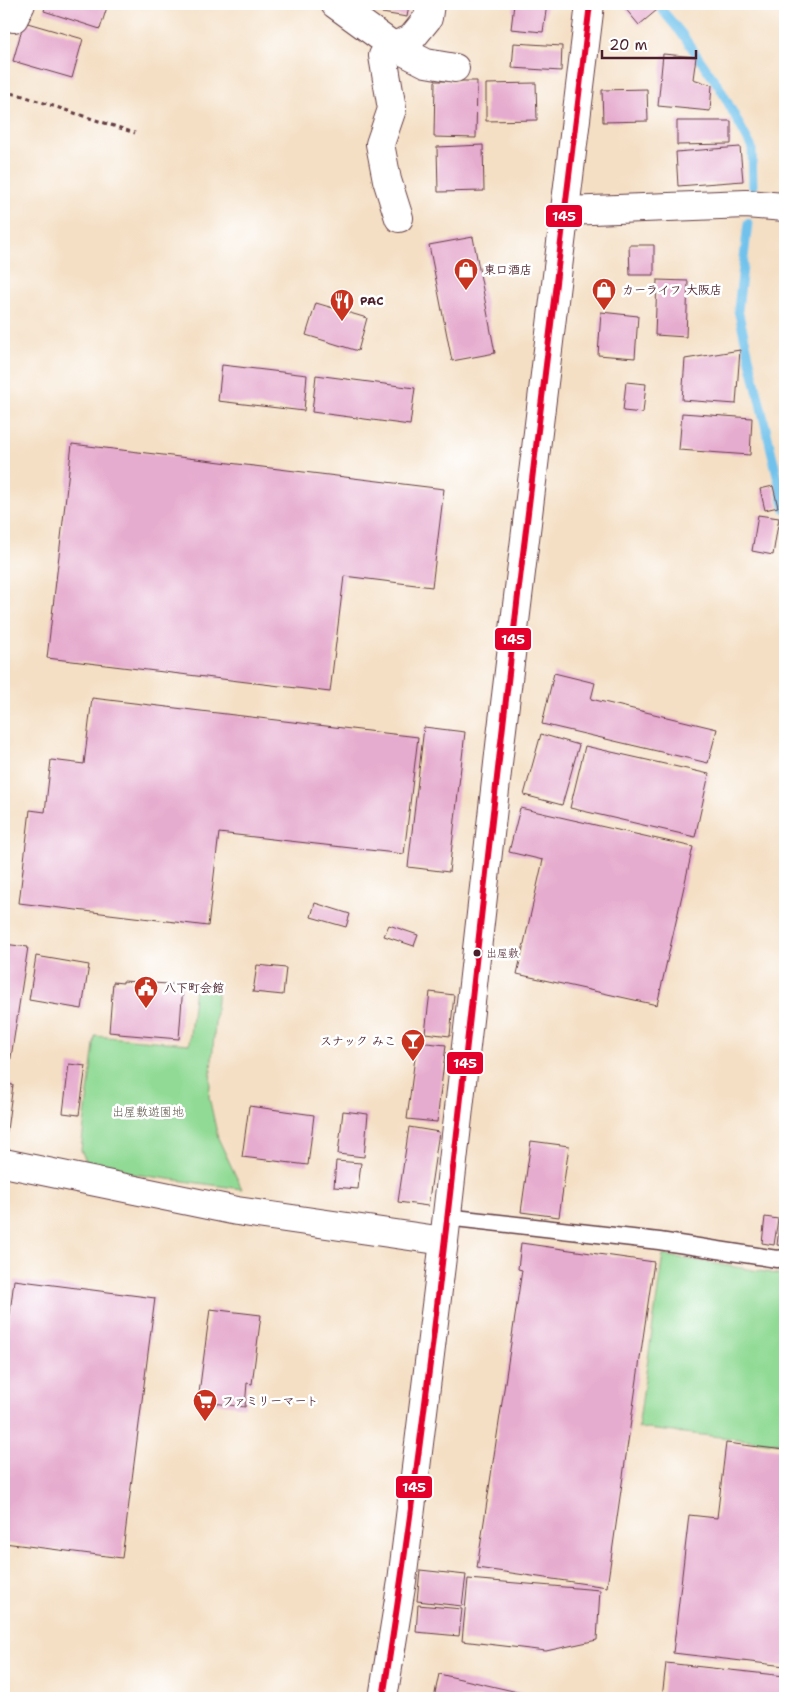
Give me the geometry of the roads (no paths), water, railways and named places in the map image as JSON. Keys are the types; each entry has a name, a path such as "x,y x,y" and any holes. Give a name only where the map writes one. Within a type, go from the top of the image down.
{"main road":[{"path":"335,4 393,46 426,63 455,68"},
{"path":"399,218 387,180 380,144 392,109 382,56 393,46 411,38 428,18 430,4"},
{"path":"383,1698 402,1581 590,4"},
{"path":"566,211 746,204 785,207"},
{"path":"4,1163 237,1212 445,1229"}],"lane":[{"path":"445,1229 659,1241 777,1259 785,1258"}],"waterway":[{"path":"657,4 682,34 720,88 752,148 753,187"},
{"path":"748,223 738,310 785,509"}],"place":[{"name":"東口酒店","path":"466,291"},
{"name":"カーライフ 大阪店","path":"604,311"},
{"name":"PAC","path":"342,322"},
{"name":"出屋敷","path":"477,953"},
{"name":"八下町会館","path":"146,1009"},
{"name":"スナック みこ","path":"413,1062"},
{"name":"ファミリーマート","path":"205,1422"}],"park label":[{"name":"出屋敷遊園地","path":"148,1112"}]}
